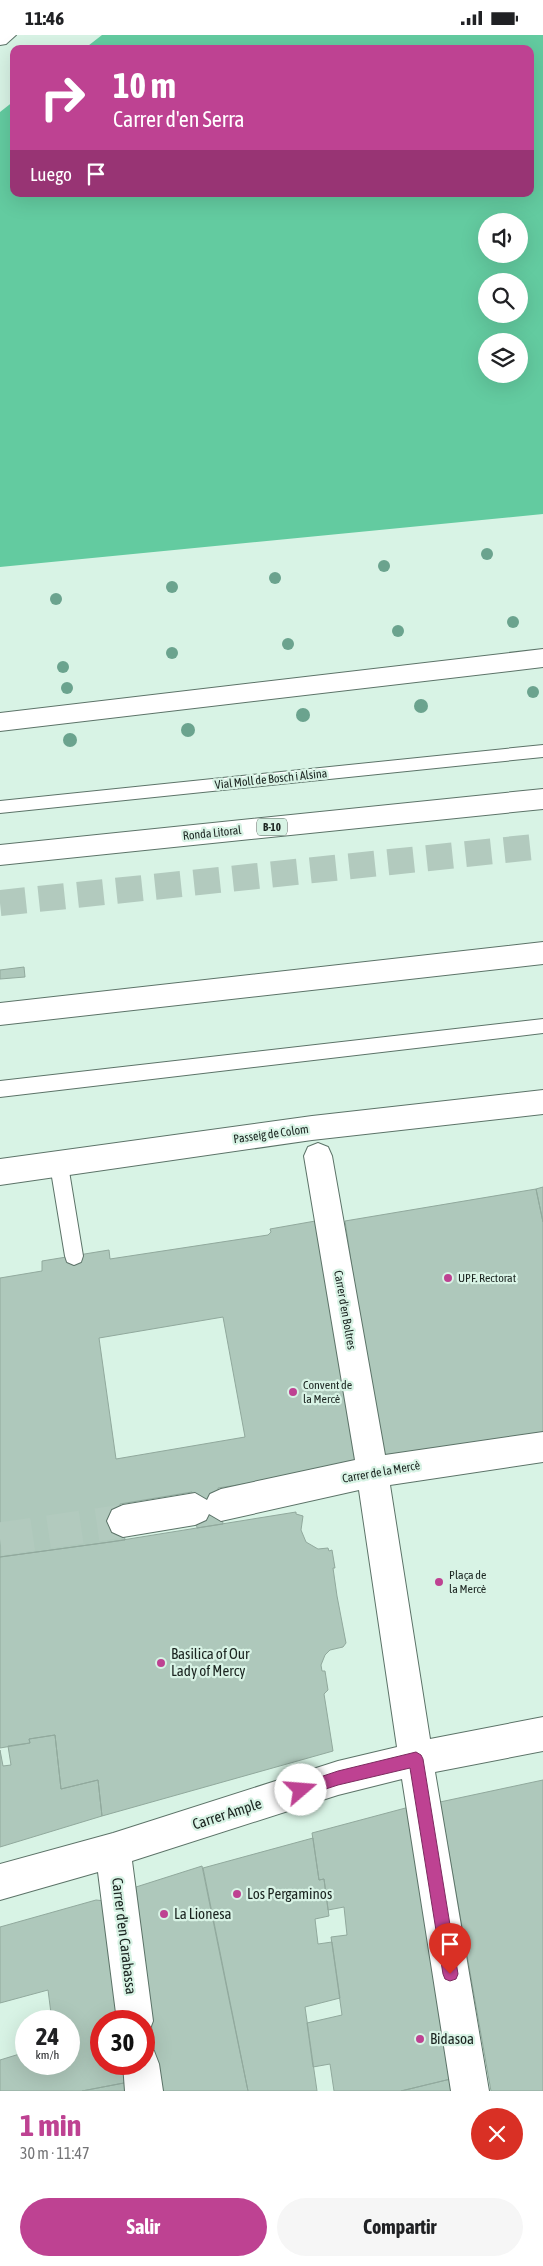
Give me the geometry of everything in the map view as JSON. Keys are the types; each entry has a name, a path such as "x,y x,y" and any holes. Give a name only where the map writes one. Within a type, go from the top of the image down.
{"main road":[{"path":"0,40 7,35"},
{"path":"0,722 543,658"},
{"name":"Ronda Litoral","path":"0,855 543,799"},
{"path":"0,1014 543,953"},
{"name":"Passeig de Colom","path":"0,1172 312,1128 543,1102"},
{"name":"Carrer d'en Boltres","path":"318,1156 372,1468 416,1759 470,2091"},
{"name":"Carrer de la Mercè","path":"123,1521 208,1507 372,1468 543,1447"},
{"name":"Carrer Ample","path":"0,1881 113,1850 338,1778 416,1759 543,1734"},
{"name":"Carrer d'en Carabassa","path":"113,1850 134,2010"},
{"path":"142,2075 144,2091"}],"lane":[{"name":"Vial Moll de Bosch i Alsina","path":"0,807 543,751"},
{"path":"0,1089 543,1026"},
{"path":"59,1165 74,1256"}],"shaded area":[{"path":"102,35 543,35 543,514 0,567 0,112 10,104 10,197 534,197 534,45 89,45"}],"building":[{"path":"24,967 25,977 0,979 0,970"},
{"path":"543,1187 543,1222 536,1189"},
{"name":"UPF. Rectorat","path":"536,1189 543,1222 543,1433 381,1461 345,1221"},
{"name":"Convent de la Mercè","path":"321,1220 360,1466 218,1488 223,1524 197,1528 192,1492 120,1504 125,1540 0,1557 0,1278 42,1271 42,1261 109,1250 110,1259 268,1235 271,1232 270,1229","holes":["223,1317 245,1437 116,1459 99,1338"]},
{"name":"Basilica of Our Lady of Mercy","path":"296,1512 296,1514 303,1516 301,1530 306,1542 318,1549 328,1548 329,1551 332,1550 335,1568 333,1568 337,1596 346,1643 343,1647 330,1650 325,1655 321,1665 322,1671 325,1671 328,1690 324,1694 333,1751 102,1816 98,1780 61,1789 55,1735 29,1739 30,1743 0,1748 0,1557 110,1542"},
{"path":"55,1735 61,1789 98,1780 102,1816 0,1847 0,1750 3,1766 11,1765 8,1746 30,1743 29,1739"},
{"path":"543,1780 543,2091 491,2091 440,1802"},
{"path":"413,1806 463,2076 401,2091 334,2091 330,2064 313,2067 307,2023 342,2015 331,1937 347,1935 344,1907 328,1910 324,1879 319,1880 312,1833"},
{"path":"313,1838 319,1880 324,1879 329,1916 315,1919 318,1944 332,1942 340,1998 305,2007 317,2091 248,2091 203,1868"},
{"path":"202,1866 248,2091 159,2091 155,2056 155,2010 150,2010 136,1887"},
{"path":"96,1900 106,1901 109,1910 121,2010 90,2010 90,2075 128,2075 129,2082 82,2091 0,2091 0,2060 15,2055 15,2075 80,2075 80,2010 51,2010 48,1990 0,2003 0,1927"},
{"path":"463,2076 465,2091 401,2091"},
{"path":"129,2082 130,2091 82,2091"}],"tunnel":[{"path":"0,903 543,846"},
{"path":"0,1539 123,1521"}],"place":[{"name":"UPF. Rectorat","path":"448,1278"},
{"name":"Convent de la Mercè","path":"293,1392"},
{"name":"Plaça de la Mercè","path":"439,1582"},
{"name":"Basilica of Our Lady of Mercy","path":"161,1663"},
{"name":"Los Pergaminos","path":"237,1894"},
{"name":"La Lionesa","path":"164,1914"},
{"name":"Bidasoa","path":"420,2039"}],"route":[{"path":"301,1790 338,1778 416,1759 450,1974"}]}
